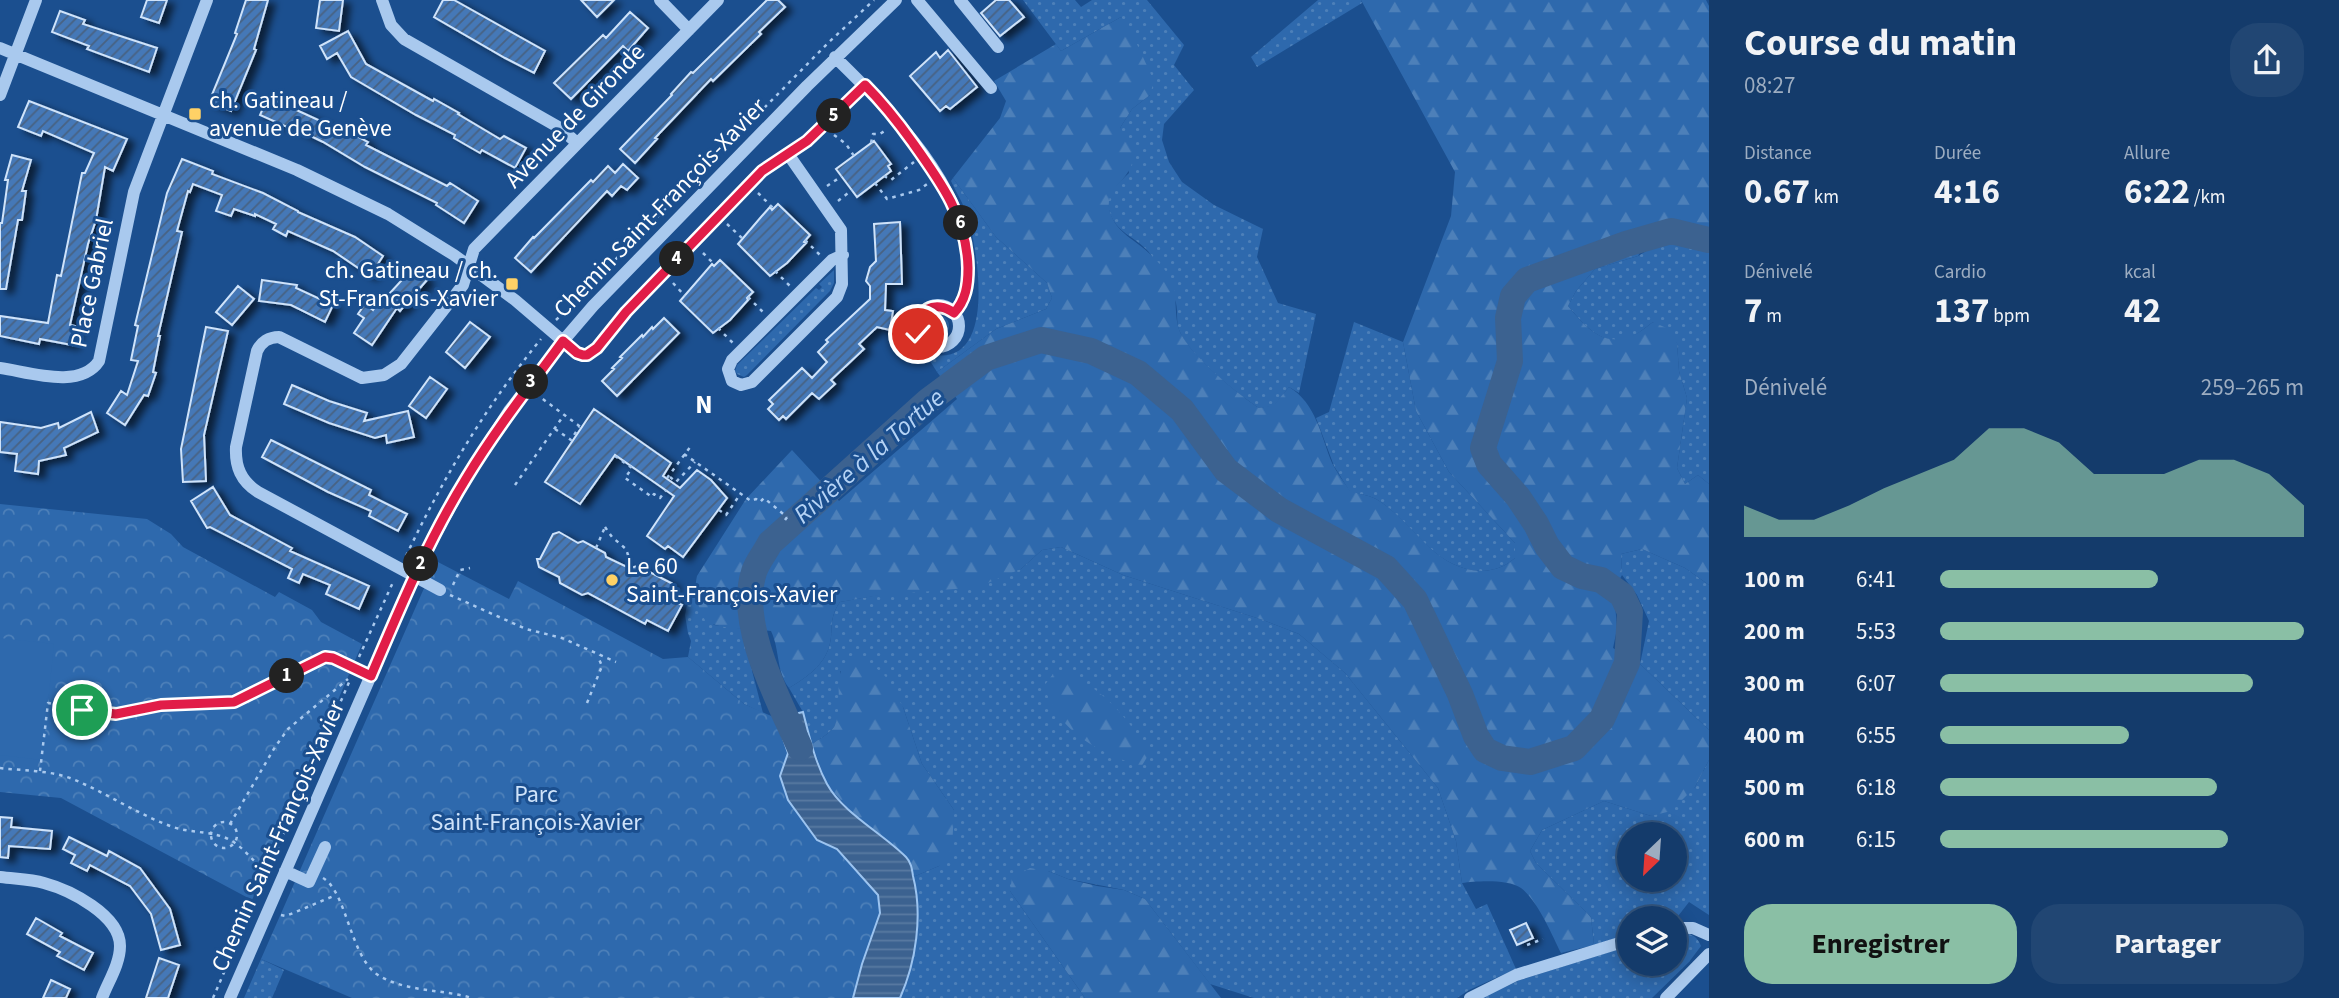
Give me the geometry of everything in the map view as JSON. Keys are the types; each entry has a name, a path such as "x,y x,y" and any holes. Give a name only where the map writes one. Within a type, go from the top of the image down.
{"street":[{"path":"0,95 36,0"},
{"path":"164,115 206,0"},
{"path":"382,0 391,25 404,39 560,128 577,143"},
{"path":"660,0 689,30"},
{"name":"Avenue de Gironde","path":"415,575 250,487 238,470 236,447 255,356 263,342 279,337 354,375 369,379 384,375 401,364 465,280 474,249 718,0"},
{"name":"Chemin Saint-François-Xavier","path":"230,998 415,575 455,496 484,448 563,341 608,290 835,57 896,0"},
{"path":"917,0 991,88"},
{"path":"960,0 998,47"},
{"path":"0,48 342,191 409,226 515,300 579,354 592,353 626,312 768,165 788,154 824,125 865,85"},
{"path":"835,57 897,121 937,176 954,205 963,230 968,278 966,294 954,313"},
{"name":"Place Gabriel","path":"0,368 71,378 85,375 95,368 100,357 132,199 164,115"},
{"path":"788,154 841,230 843,255 842,284 839,295 752,382 744,385 734,382 728,372 730,363 829,263 843,255"},
{"path":"415,575 425,584 440,590"},
{"path":"234,702 325,657 333,658 371,676"},
{"path":"285,871 309,882 325,847"},
{"path":"0,877 51,885 98,910 110,921 120,941 119,955 102,998"},
{"path":"1687,928 1709,935"},
{"path":"1470,998 1516,975 1617,944"},
{"path":"1666,998 1709,954"}],"path":[{"name":"Chemin Saint-François-Xavier","path":"557,319 824,47 874,0"},
{"path":"871,144 873,134 880,134 897,121"},
{"path":"824,125 846,144 854,156"},
{"path":"884,176 891,180 923,156"},
{"path":"816,194 842,176"},
{"path":"875,183 887,199 919,190 937,176"},
{"path":"749,185 773,208"},
{"path":"827,209 852,190"},
{"path":"719,216 743,239"},
{"path":"805,240 829,263"},
{"path":"692,243 715,265"},
{"path":"775,271 798,294"},
{"path":"663,273 685,296"},
{"path":"748,297 771,321"},
{"path":"718,328 741,351"},
{"name":"Chemin Saint-François-Xavier","path":"404,559 459,453 495,398 539,342"},
{"path":"536,394 581,427 571,440 555,429"},
{"path":"515,485 564,415"},
{"path":"691,446 668,477 676,482 695,462"},
{"path":"684,454 751,501 756,499 760,502 764,498 787,517"},
{"path":"615,456 632,468 625,478 636,489 660,498 666,490"},
{"path":"719,510 726,515 740,493"},
{"path":"723,504 730,509"},
{"path":"596,548 605,527 626,549 632,567"},
{"path":"470,568 460,570 448,594 526,629 562,638 615,662"},
{"path":"358,660 391,586"},
{"path":"587,703 602,666 600,654"},
{"name":"Chemin Saint-François-Xavier","path":"213,998 351,677 288,729 230,824"},
{"path":"40,772 48,703 116,714 161,705 234,702"},
{"path":"0,768 40,772 76,780 168,825 187,831 211,833 235,842 253,861 269,870"},
{"path":"219,823 230,824 237,833 235,842 229,848 219,848 212,840 213,828 219,823"},
{"path":"328,881 362,957 377,974 404,985 472,998"},
{"path":"278,914 286,916 336,895"},
{"path":"1527,945 1544,939"}],"green space":[{"path":"1023,0 1075,0 1081,7 1092,0 1147,0 1184,45 1174,65 1194,90 1164,124 1162,140 1169,162 1182,182 1214,205 1263,229 1257,257 1278,303 1316,314 1299,393 1289,387 1274,406 1259,408 1214,373 1184,340 1179,330 1174,298 1151,255 1119,228 1110,213 1110,194 1129,173 1120,128 1132,109 1150,95 1121,17 1061,51"},
{"path":"1318,0 1361,0 1362,3 1257,67 1251,57"},
{"path":"1361,0 1706,0 1709,6 1709,232 1688,224 1657,223 1638,256 1595,269 1576,291 1568,306 1587,327 1602,337 1629,337 1653,322 1673,331 1677,343 1679,371 1687,398 1677,468 1685,484 1698,475 1709,484 1709,585 1685,568 1642,549 1621,554 1622,575 1614,590 1617,629 1613,648 1640,664 1709,730 1709,760 1695,787 1671,811 1651,816 1604,801 1542,830 1530,851 1536,863 1591,917 1594,945 1561,953 1539,910 1521,888 1501,882 1462,883 1456,841 1438,788 1345,673 1299,634 1123,575 1061,547 1042,550 1021,569 978,587 875,596 840,602 832,620 830,644 825,656 812,672 789,688 782,675 771,631 730,628 706,622 697,599 697,576 746,499 792,450 839,501 957,399 937,372 996,329 1046,309 1052,298 1047,283 996,237 953,178 1000,118 1006,101 994,81 1056,44 1061,51 1121,17 1129,27 1154,81 1150,95 1132,109 1120,128 1132,148 1133,161 1111,195 1110,212 1122,231 1150,254 1168,274 1175,292 1178,326 1190,347 1225,382 1259,408 1274,405 1289,387 1298,394 1312,411 1332,463 1350,491 1373,498 1389,508 1449,562 1464,568 1486,571 1499,568 1515,558 1515,543 1449,472 1416,411 1403,342 1451,216 1455,172"},
{"path":"953,178 996,237 1047,283 1052,298 1046,309 996,329 937,372 925,353 948,355 964,347 973,330 978,309 973,238 966,211 951,181"},
{"path":"1673,239 1709,253 1709,484 1698,475 1685,484 1677,468 1687,398 1679,371 1677,343 1653,322 1629,338 1619,340 1602,337 1587,327 1568,306 1576,291 1595,269 1638,256"},
{"path":"834,270 834,283 830,291 747,375 744,377 737,374 737,365 816,288 819,290 822,287 819,284"},
{"path":"938,315 946,318 949,326 946,334 938,337 930,334 927,326 930,318"},
{"path":"1354,322 1403,342 1416,411 1449,472 1515,543 1515,558 1508,563 1481,571 1449,562 1376,499 1350,492 1334,466 1316,418 1329,412"},
{"path":"0,504 147,519 171,534 183,547 275,597 279,592 312,610 321,622 362,644 252,900 61,798 0,792"},
{"path":"1061,547 1123,575 1299,634 1345,673 1438,788 1456,841 1462,883 1476,909 1487,904 1516,969 1457,998 1254,998 1210,984 1145,899 1124,890 1068,879 1048,871 1010,891 1085,998 900,998 908,981 917,892 913,877 939,866 954,810 922,764 903,707 840,671 837,722 829,732 812,744 803,712 789,688 812,672 825,656 830,644 832,620 840,602 1021,569 1042,550"},
{"path":"1642,549 1685,568 1709,585 1709,730 1640,664 1649,621 1637,595 1622,575 1621,554"},
{"name":"Parc Saint-François-Xavier","path":"436,561 509,599 518,581 663,659 688,657 744,704 776,718 788,753 781,776 817,840 837,849 878,895 880,913 853,998 352,998 261,959"},
{"path":"689,595 695,597 696,603 714,625 744,629 763,713 744,704 688,657 691,641 685,615"},
{"path":"0,638 54,644 42,760 0,755"},
{"path":"859,653 885,676 903,707 922,764 954,810 952,849 939,866 913,877 909,859 858,819 827,785 812,744 835,725 841,670 850,658"},
{"path":"1068,673 1093,688 1124,717 1149,754 1141,767 1095,747 1060,717 1044,686 1053,674"},
{"path":"1709,760 1709,915 1689,902 1686,906 1617,906 1617,938 1594,945 1591,917 1536,863 1530,851 1542,830 1604,801 1651,816 1695,787"},
{"path":"1030,868 1097,886 1124,890 1145,899 1221,998 1085,998 1010,891 1012,878"},
{"path":"1687,933 1694,936 1701,946 1687,964"},
{"path":"1617,950 1617,976 1675,976 1652,998 1482,998 1520,980"},
{"path":"261,959 284,970 272,998 244,998"}],"shaded area":[{"path":"803,712 819,767 834,794 853,814 906,857 911,866 916,891 916,938 906,984 900,998 853,998 880,913 878,895 837,849 817,840 788,800 780,776 788,753 776,718"}],"building":[{"path":"147,0 167,0 159,23 141,17"},
{"path":"246,0 268,0 254,49 256,50 231,111 209,102 237,34 235,33"},
{"path":"320,0 343,0 339,31 316,28"},
{"path":"443,0 454,0 545,51 534,73 434,17"},
{"path":"581,0 614,0 597,17"},
{"path":"767,0 778,0 785,7 713,81 711,79 635,163 620,149 691,72 693,73"},
{"path":"996,0 1009,0 1024,17 1000,36 981,13"},
{"path":"60,11 85,20 83,24 157,48 149,72 87,49 89,46 52,32"},
{"path":"630,12 648,28 628,51 623,46 571,99 554,83 603,35 606,38"},
{"path":"348,31 366,64 433,101 434,99 500,139 504,136 526,148 515,168 482,150 480,153 454,138 455,135 351,77 337,53 327,59 320,46"},
{"path":"948,50 977,87 950,109 946,106 940,111 910,76 936,52 940,58"},
{"path":"268,97 340,130 342,128 368,142 366,145 447,186 450,183 478,201 464,223 436,205 437,203 365,167 323,142 260,115"},
{"path":"29,101 127,139 113,171 105,167 96,220 70,325 75,326 72,345 40,339 39,344 0,336 0,316 48,323 57,275 61,276 82,173 85,173 94,153 43,131 41,136 18,127"},
{"path":"874,141 891,164 888,166 891,171 857,197 836,169"},
{"path":"12,155 31,160 22,191 26,191 22,220 18,220 6,289 0,289 0,223 8,180 5,180"},
{"path":"182,159 213,171 212,174 263,193 355,237 383,256 370,276 333,251 288,231 286,236 273,229 276,224 255,214 234,209 231,216 216,211 222,195 193,184 190,192 188,191 177,231 182,232 158,336 153,372 156,373 148,396 144,395 125,425 107,413 121,391 127,395 138,361 131,360 138,326 135,325 167,193"},
{"path":"623,164 638,178 627,190 621,186 612,196 607,191 531,272 515,258 591,180 593,182 608,166 615,173"},
{"path":"778,204 810,235 787,263 770,276 738,244 770,207 772,210"},
{"path":"900,222 902,284 886,284 885,310 893,311 890,330 877,327 859,344 864,349 831,380 835,384 819,399 812,393 786,419 783,416 779,420 768,409 773,404 769,400 802,368 812,378 827,362 818,352 828,342 826,340 870,299 870,286 866,281 870,267 876,261 874,224"},
{"path":"720,260 753,292 730,320 713,333 680,301 712,264 714,266"},
{"path":"413,268 427,280 400,311 397,308 372,345 354,333 364,318 358,314 365,304 373,310"},
{"path":"262,280 297,285 296,288 333,305 325,322 291,305 259,301"},
{"path":"238,286 254,299 232,325 216,312"},
{"path":"664,318 679,333 617,396 602,381 614,369 612,368 622,358 620,357"},
{"path":"470,322 490,337 465,368 446,352"},
{"path":"206,327 228,331 204,435 206,481 183,482 181,449"},
{"path":"430,377 447,389 426,418 409,406"},
{"path":"292,385 367,413 364,421 408,411 414,437 387,443 386,435 375,438 284,404"},
{"path":"594,409 671,463 663,476 680,488 697,470 711,480 727,498 683,557 668,546 665,549 647,536 674,496 615,455 580,504 545,482"},
{"path":"91,412 98,432 64,448 66,455 39,461 38,474 15,471 17,454 0,452 0,422 41,428 58,423 59,428"},
{"path":"271,440 371,490 369,495 407,514 398,531 369,516 371,511 262,457"},
{"path":"213,487 230,515 292,548 290,551 369,586 359,609 326,594 330,585 303,574 299,583 288,578 292,569 210,527 207,528 191,501"},
{"name":"Le 60 Saint-François-Xavier","path":"559,532 578,543 583,541 605,553 606,557 629,568 638,566 673,584 666,597 682,605 668,631 647,620 645,624 588,593 582,595 560,583 559,577 539,567 537,559 540,559 553,534"},
{"path":"0,817 12,818 11,827 52,831 50,849 9,846 8,858 0,857"},
{"path":"69,837 107,856 109,851 140,868 170,909 180,945 161,950 151,914 130,886 90,865 87,871 71,863 75,855 63,849"},
{"path":"36,918 62,933 60,936 93,953 84,970 57,956 60,952 27,934"},
{"path":"1526,923 1533,938 1517,945 1510,930"},
{"path":"159,958 179,965 168,998 146,998"},
{"path":"51,980 70,989 66,998 43,998"}],"waterway":[{"name":"Rivière à la Tortue","path":"800,748 772,685 756,638 750,593 759,561 770,543 928,401 986,358 1041,340 1091,351 1138,373 1182,410 1226,470 1279,510 1386,568 1415,600 1460,694 1476,736 1485,750 1502,758 1530,762 1574,748 1602,719 1627,663 1630,612 1622,595 1601,580 1582,576 1563,567 1547,546 1518,497 1489,464 1483,448 1510,361 1508,318 1513,296 1527,280 1626,244 1671,231 1709,240"}],"place":[{"name":"ch. Gatineau / avenue de Genève","path":"195,114"},
{"name":"ch. Gatineau / ch. St-Francois-Xavier","path":"512,284"},
{"name":"Le 60 Saint-François-Xavier","path":"612,580"}],"district":[{"name":"N","path":"704,404"}],"route":[{"path":"82,710 116,714 161,705 225,704 325,657 333,658 371,676 415,575 455,496 509,411 563,341 577,353 592,353 610,335 626,312 768,165 807,141 865,85 888,109 945,188 954,205 964,236 968,278 963,301 954,313 941,306 930,307 924,311 918,318 918,334"}]}
